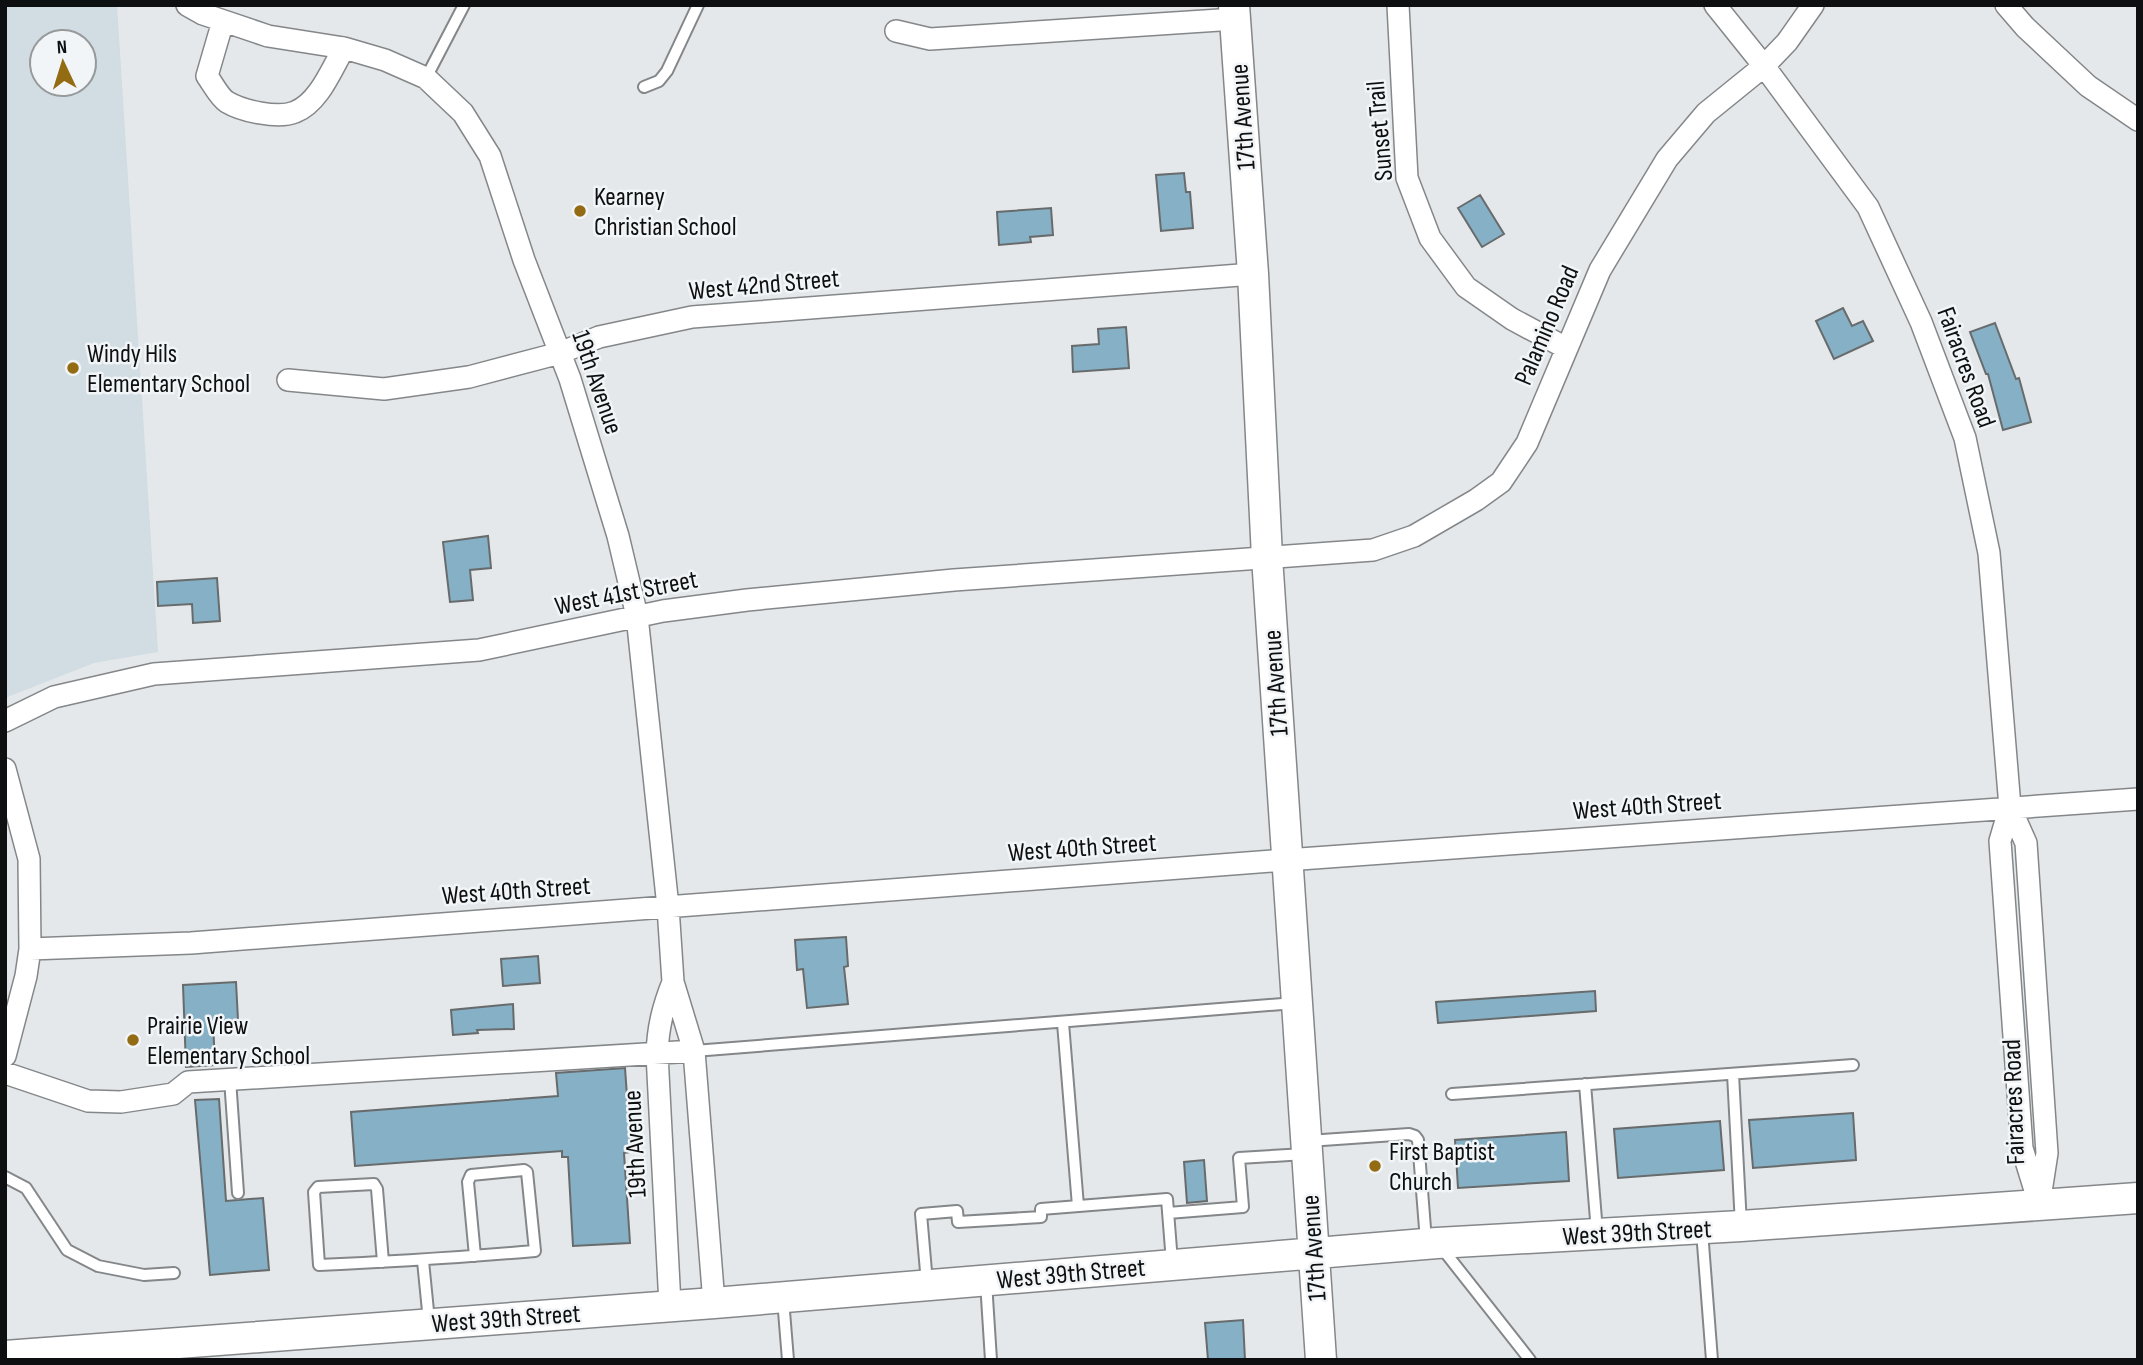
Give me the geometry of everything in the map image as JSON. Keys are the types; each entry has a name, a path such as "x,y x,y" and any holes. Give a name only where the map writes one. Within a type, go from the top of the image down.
{"main road":[{"name":"17th Avenue","path":"1235,12 1253,274 1286,860 1321,1360"},
{"name":"West 39th Street","path":"5,1356 201,1350 429,1324 1313,1253 2138,1198"}],"street":[{"name":"19th Avenue","path":"187,5 203,15 268,36 344,48 385,60 425,78 463,113 490,156 524,260 570,379 618,536 636,616 668,907 673,982 694,1051 714,1303"},
{"name":"Sunset Trail","path":"1398,5 1407,178 1430,238 1466,288 1512,319 1566,348"},
{"name":"Fairacres Road","path":"1715,5 1764,66 1868,208 1921,322 1965,438 1989,553 2010,807 2026,843 2048,1153 2039,1205"},
{"name":"Palamino Road","path":"1267,557 1373,550 1414,536 1476,500 1501,482 1527,443 1600,270 1667,159 1706,114 1764,66 1794,34 1813,5"},
{"path":"2006,5 2025,27 2088,86 2138,120"},
{"path":"896,32 930,39 1235,12"},
{"path":"223,21 207,76 225,101 263,115 295,112 310,101 344,48"},
{"name":"West 42nd Street","path":"289,380 384,389 469,377 560,353 599,337 692,317 1253,274"},
{"name":"West 41st Street","path":"5,721 54,697 154,674 479,650 636,616 747,600 940,581 1267,557"},
{"path":"5,769 29,859 30,949 26,976 5,1056"},
{"name":"West 40th Street","path":"30,949 191,943 2138,799"},
{"name":"19th Avenue","path":"670,1305 657,1054 662,1008 673,982"},
{"path":"5,1073 89,1101 121,1102 173,1094 188,1082 694,1051"}],"lane":[{"path":"425,78 464,5"},
{"path":"644,87 659,81 667,71 698,5"},
{"path":"694,1051 1296,1003"},
{"path":"1063,1023 1078,1206"},
{"path":"1452,1094 1853,1065"},
{"path":"1732,1074 1741,1226"},
{"path":"230,1079 238,1193"},
{"path":"1585,1084 1598,1235"},
{"path":"1168,1213 1243,1207 1239,1158 1409,1134 1416,1136 1432,1244 1530,1360"},
{"path":"383,1262 377,1189 374,1184 318,1187 314,1192 319,1265 423,1261 534,1251 527,1172 524,1170 471,1175 468,1182 475,1256"},
{"path":"5,1177 26,1188 66,1250 98,1266 144,1275 174,1273"},
{"path":"927,1284 921,1214 957,1211 958,1222 1041,1217 1041,1209 1167,1199 1172,1265"},
{"path":"1702,1228 1712,1360"},
{"path":"423,1261 429,1324"},
{"path":"986,1279 991,1360"},
{"path":"783,1296 788,1360"}],"shaded area":[{"name":"Windy Hils Elementary School","path":"5,5 117,5 158,652 94,663 5,698"}],"building":[{"path":"1184,173 1186,192 1190,192 1193,228 1161,231 1156,175"},
{"path":"1480,195 1504,234 1482,247 1458,208"},
{"path":"1051,208 1053,235 1030,237 1031,242 999,245 997,212"},
{"path":"1843,308 1852,326 1863,321 1873,341 1834,359 1816,321"},
{"path":"1995,323 2016,379 2019,378 2031,422 2003,430 1988,374 1970,332"},
{"path":"1126,327 1129,368 1073,372 1072,346 1099,344 1098,329"},
{"path":"488,536 491,568 470,570 473,600 450,602 443,542"},
{"path":"217,578 220,621 193,623 192,604 158,606 157,582"},
{"path":"846,937 848,966 844,967 848,1004 807,1008 803,969 797,970 795,940"},
{"path":"538,956 540,983 503,986 501,959"},
{"path":"236,982 238,1020 213,1022 215,1065 186,1067 183,985"},
{"path":"1595,991 1596,1011 1438,1023 1436,1002"},
{"path":"513,1004 514,1029 477,1030 478,1033 453,1035 451,1010"},
{"path":"625,1068 631,1152 624,1153 630,1243 573,1246 568,1157 562,1157 562,1151 355,1166 351,1112 558,1096 556,1073"},
{"path":"219,1099 226,1201 263,1198 269,1270 210,1275 195,1100"},
{"path":"1853,1113 1856,1160 1753,1168 1749,1120"},
{"path":"1720,1121 1724,1170 1618,1178 1614,1129"},
{"path":"1566,1132 1569,1181 1458,1188 1455,1140"},
{"path":"1204,1160 1207,1201 1187,1203 1184,1162"},
{"path":"1243,1320 1245,1360 1208,1360 1205,1323"}],"place":[{"name":"Kearney Christian School","path":"580,211"},
{"name":"Windy Hils Elementary School","path":"73,368"},
{"name":"Prairie View Elementary School","path":"133,1040"},
{"name":"First Baptist Church","path":"1375,1166"}]}
